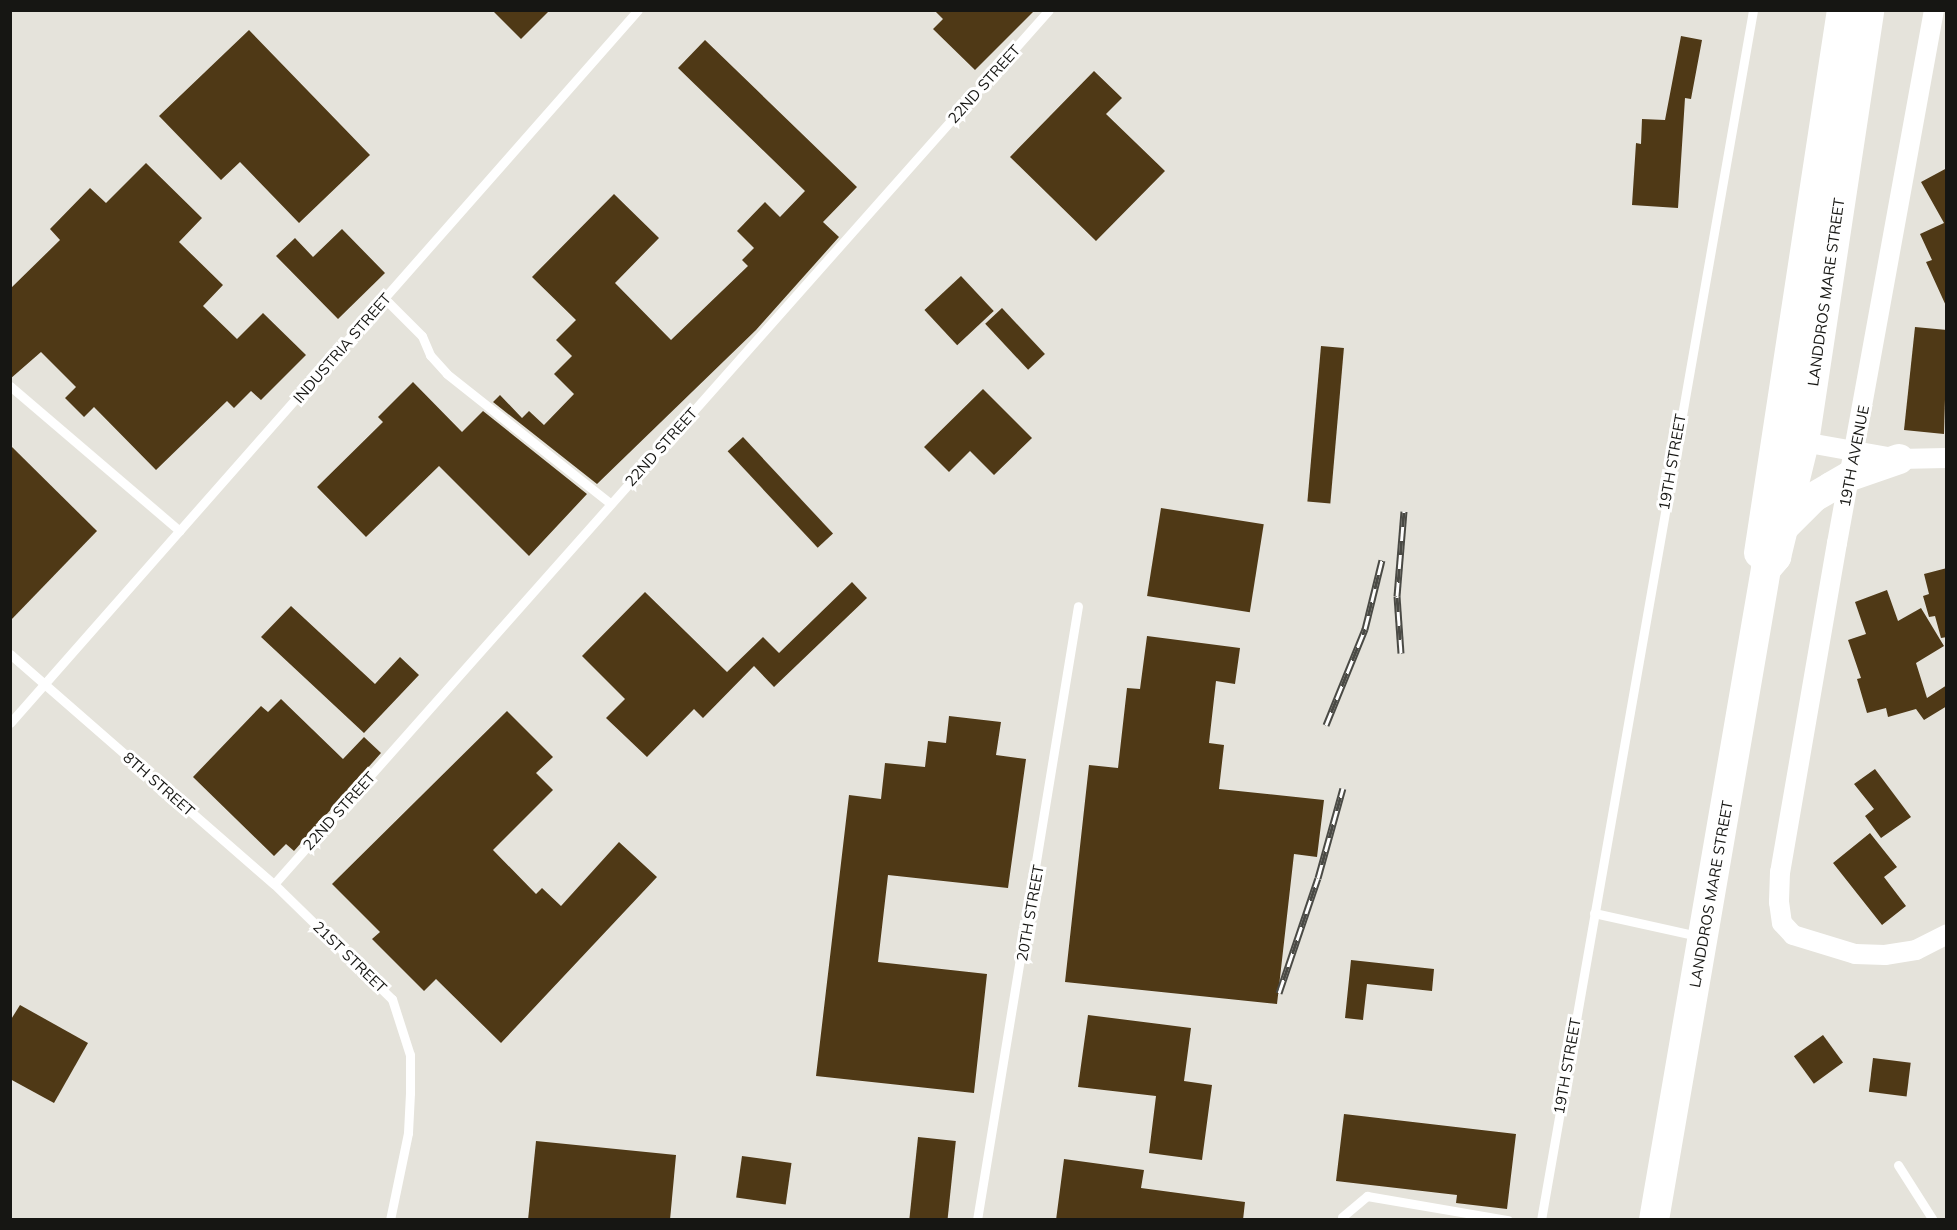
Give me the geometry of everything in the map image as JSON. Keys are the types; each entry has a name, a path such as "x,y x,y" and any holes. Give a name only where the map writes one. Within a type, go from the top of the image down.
{"main road":[{"name":"LANDDROS MARE STREET","path":"1654,1220 1766,569 1776,557 1784,527 1791,440 1842,10"},
{"name":"LANDDROS MARE STREET","path":"1766,569 1759,557 1791,440 1869,10"},
{"path":"1784,527 1853,463 1899,459"}],"street":[{"name":"19TH AVENUE","path":"1934,10 1784,848 1779,902 1782,923 1793,935 1855,954 1886,955 1916,950 1947,935"},
{"path":"1791,440 1853,463"},
{"path":"1899,459 1947,458"}],"lane":[{"name":"INDUSTRIA STREET","path":"10,723 638,10"},
{"name":"22ND STREET","path":"274,884 1049,10"},
{"name":"19TH STREET","path":"1541,1220 1753,10"},
{"path":"385,299 422,336 429,355 447,374 610,504"},
{"path":"10,386 180,531"},
{"name":"20TH STREET","path":"977,1220 1078,606"},
{"name":"8TH STREET","path":"10,654 274,884"},
{"name":"21ST STREET","path":"274,884 378,982 401,1017 410,1055 408,1133 390,1220"},
{"path":"1594,913 1704,937"},
{"path":"1898,1165 1933,1220"},
{"path":"1342,1217 1367,1196 1508,1220"}],"building":[{"path":"492,10 550,10 521,39"},
{"path":"934,10 1035,10 975,70 933,29 943,19"},
{"path":"249,30 370,155 299,223 240,162 221,180 159,116"},
{"path":"1681,36 1702,40 1691,99 1685,98 1678,208 1632,205 1636,143 1641,144 1642,119 1665,120"},
{"path":"705,40 857,187 823,222 839,237 756,330 597,484 493,402 500,395 522,418 529,411 544,425 574,394 554,374 572,356 556,340 576,320 532,277 614,194 659,238 615,283 671,340 748,266 742,260 754,248 737,231 765,202 780,217 805,191 678,68"},
{"path":"1094,71 1122,98 1106,114 1165,171 1096,241 1010,157"},
{"path":"146,163 202,218 179,242 223,285 203,306 237,339 263,313 306,355 261,400 251,391 234,408 227,401 156,470 94,407 84,417 65,398 76,387 41,352 10,379 10,289 60,240 50,229 90,188 106,203"},
{"path":"1947,168 1947,308 1926,262 1932,260 1920,234 1944,223 1921,182"},
{"path":"342,229 385,273 338,319 276,256 295,238 313,257"},
{"path":"961,276 994,311 957,345 924,310"},
{"path":"1002,308 1045,354 1028,370 985,324"},
{"path":"1915,327 1947,330 1944,434 1904,430"},
{"path":"1321,346 1344,348 1330,503 1307,501"},
{"path":"413,382 462,432 483,411 587,494 529,556 439,466 366,537 317,487 383,422 378,417"},
{"path":"983,389 1032,438 994,475 970,451 949,472 924,447"},
{"path":"743,437 833,534 818,548 728,451"},
{"path":"10,445 97,531 10,621"},
{"path":"1161,508 1264,524 1250,612 1147,596"},
{"path":"1947,568 1947,637 1941,638 1935,616 1929,617 1923,596 1929,594 1924,574"},
{"path":"852,582 867,598 774,687 754,666 703,718 694,709 647,757 606,718 625,699 582,656 645,592 727,672 763,637 779,653"},
{"path":"1887,590 1898,621 1921,608 1944,646 1916,663 1927,698 1947,685 1947,706 1924,720 1916,709 1888,717 1886,708 1867,713 1857,679 1861,678 1848,640 1866,634 1855,602"},
{"path":"291,606 375,684 400,657 419,675 364,733 261,637"},
{"path":"1147,636 1240,648 1235,684 1216,681 1209,743 1224,745 1219,789 1324,800 1317,857 1294,854 1277,1004 1065,982 1089,765 1118,768 1127,688 1140,689"},
{"path":"281,699 343,759 364,737 381,753 294,851 286,844 274,856 193,777 261,706 268,712"},
{"path":"507,711 553,757 536,773 553,790 493,850 536,894 542,888 561,906 619,842 657,877 501,1043 436,979 424,991 372,939 380,932 332,884"},
{"path":"949,716 1001,722 996,755 1026,759 1008,888 888,875 878,962 987,974 974,1093 816,1076 849,795 881,799 885,763 925,767 928,741 946,743"},
{"path":"1875,769 1911,817 1881,838 1865,816 1874,809 1854,784"},
{"path":"1870,833 1897,867 1884,877 1906,906 1882,925 1833,863"},
{"path":"1351,960 1434,969 1432,991 1367,984 1363,1020 1345,1018"},
{"path":"20,1005 88,1043 54,1103 10,1079 10,1021"},
{"path":"1088,1015 1191,1028 1184,1081 1212,1085 1202,1160 1149,1153 1156,1096 1078,1087"},
{"path":"1823,1035 1843,1063 1814,1084 1794,1056"},
{"path":"1873,1058 1911,1063 1907,1096 1869,1092"},
{"path":"1344,1114 1516,1134 1507,1209 1456,1203 1457,1195 1336,1181"},
{"path":"918,1137 956,1141 947,1220 909,1220"},
{"path":"536,1141 676,1155 670,1220 528,1220"},
{"path":"742,1156 792,1163 786,1205 736,1198"},
{"path":"1064,1159 1144,1170 1141,1188 1245,1202 1243,1220 1056,1220"}],"railway":[{"path":"1401,653 1397,596 1404,511"},
{"path":"1326,725 1365,629 1382,560"},
{"path":"1279,993 1318,878 1343,788"}]}
